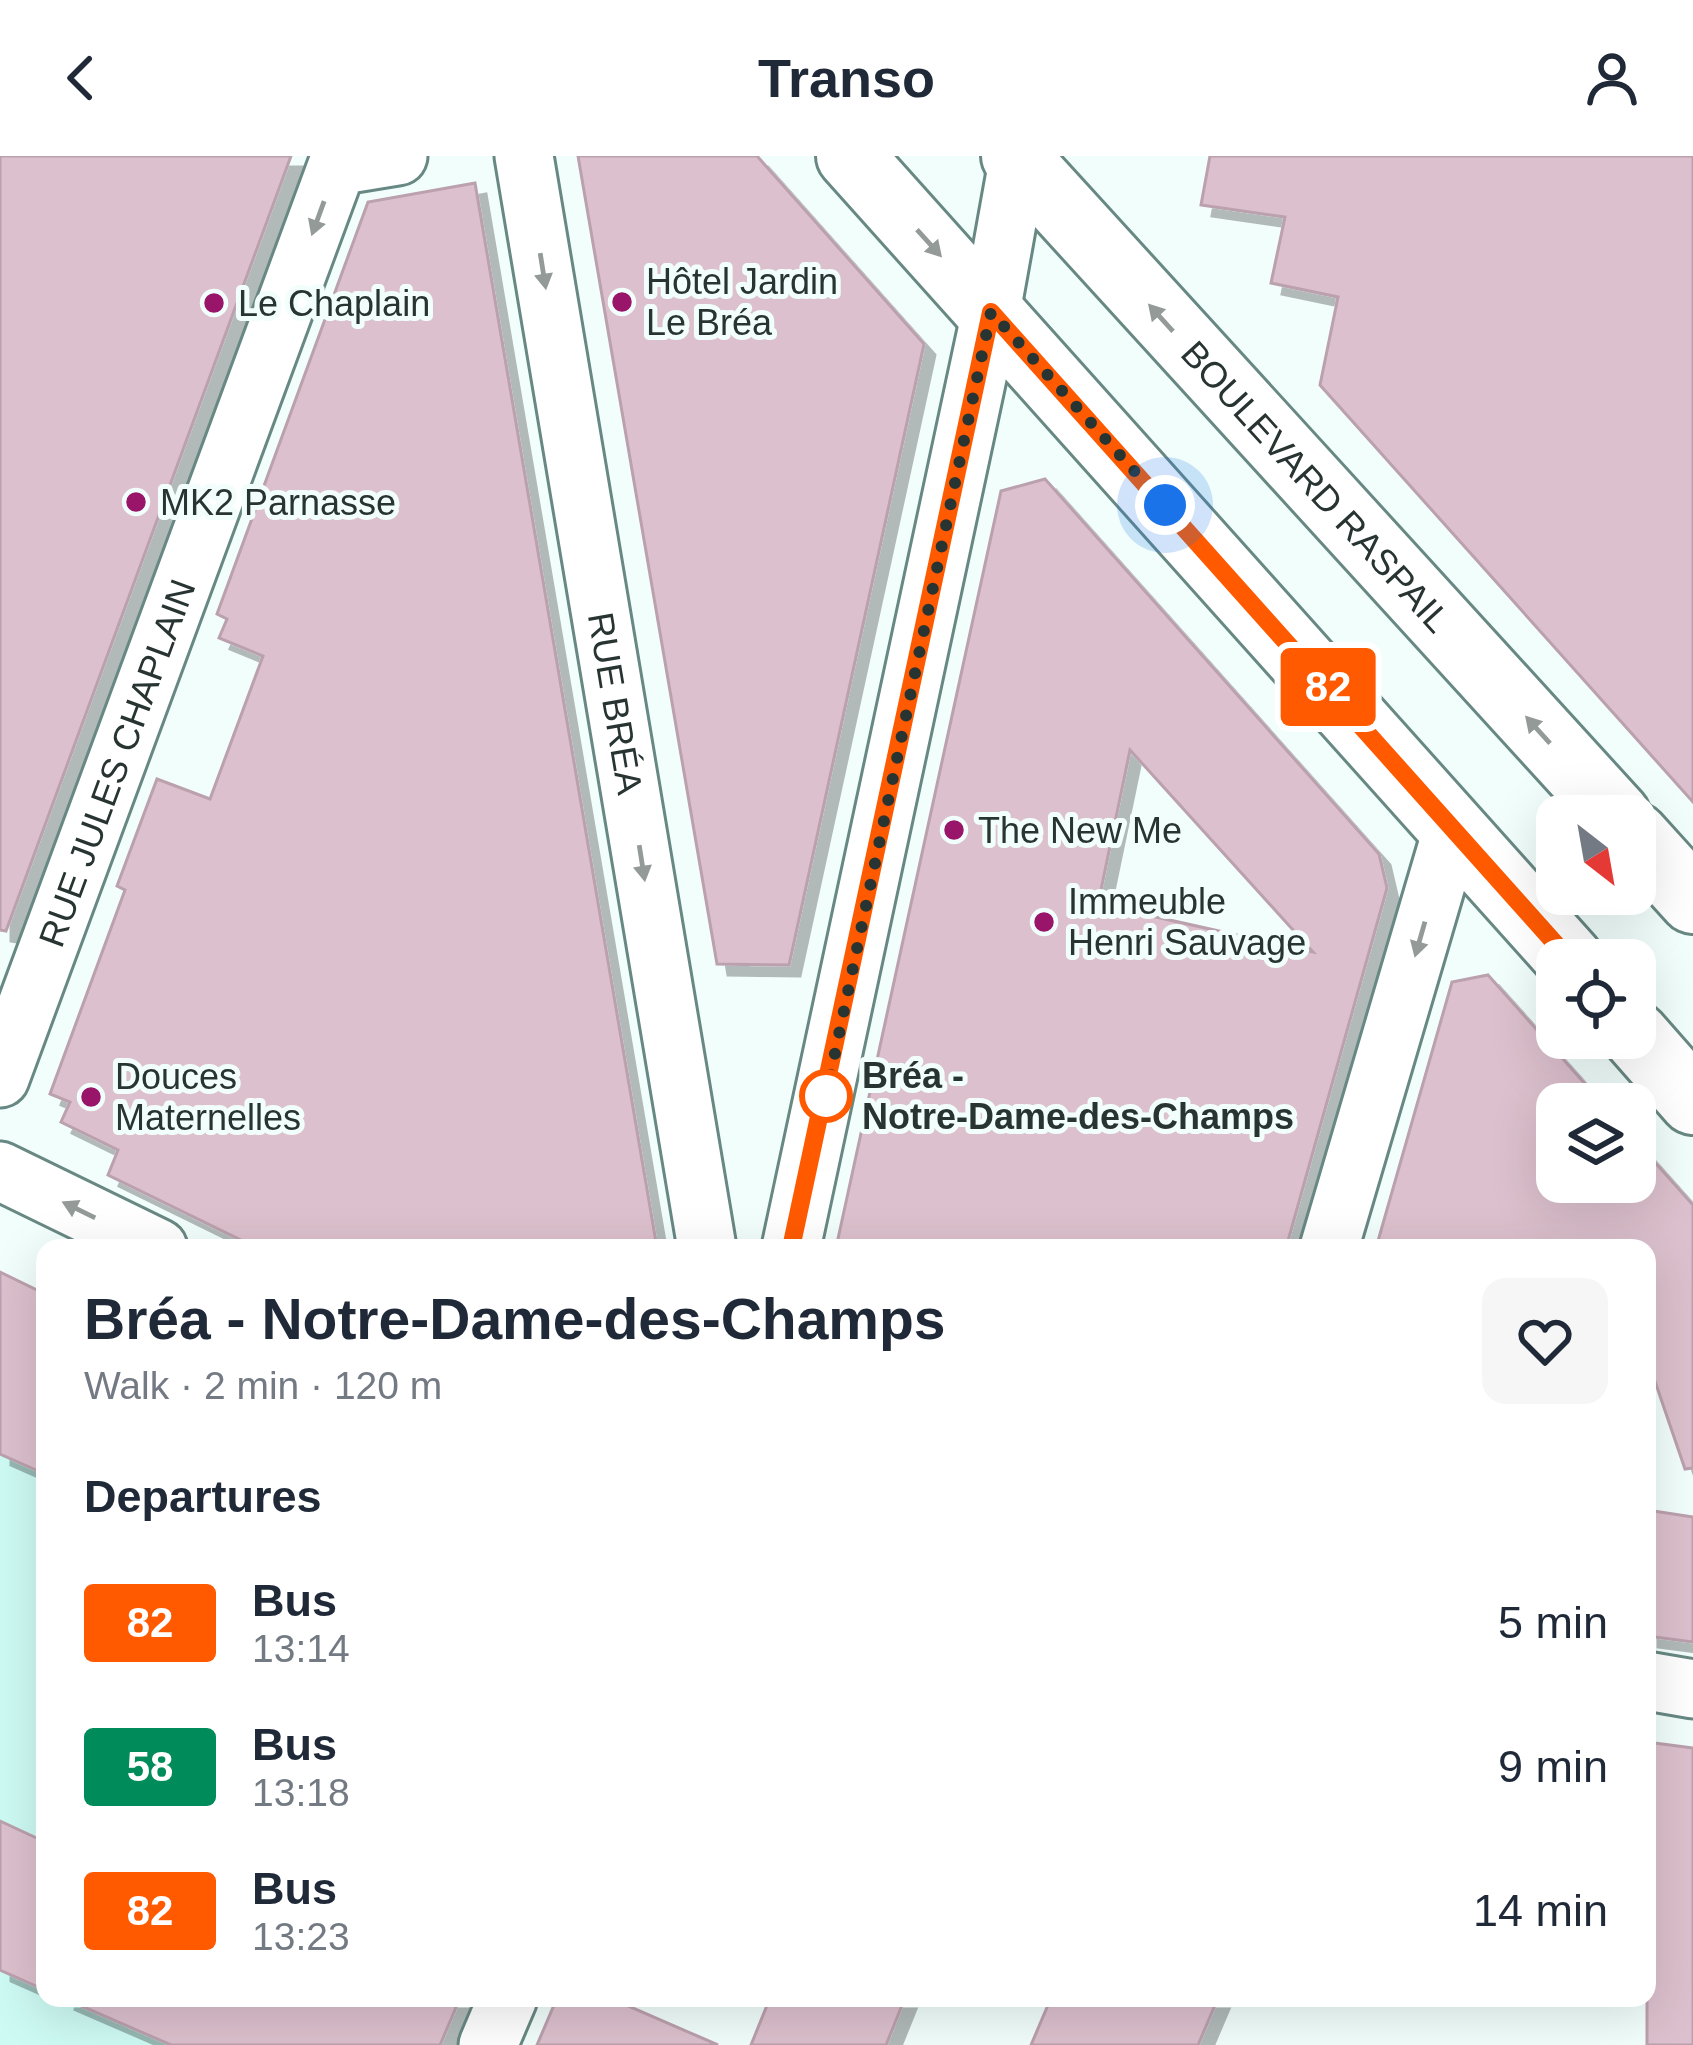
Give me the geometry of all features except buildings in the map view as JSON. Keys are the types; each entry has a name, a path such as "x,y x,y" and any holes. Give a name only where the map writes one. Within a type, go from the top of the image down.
{"main road":[{"path":"850,156 1552,939"},
{"name":"BOULEVARD RASPAIL","path":"1017,157 1597,795"},
{"path":"1656,859 1693,900"},
{"path":"1656,1059 1693,1101"}],"street":[{"name":"RUE JULES CHAPLAIN","path":"0,1078 337,166 398,156"},
{"name":"RUE BRÉA","path":"524,156 704,1239"},
{"path":"792,1239 991,312 1017,157"},
{"path":"1332,1239 1453,827"},
{"path":"0,1171 140,1239"},
{"path":"1656,1683 1693,1689"},
{"path":"488,2045 504,2007"}],"shaded area":[{"path":"0,1454 36,1470 36,2007 290,2007 275,2045 0,2045"}],"bus line":[{"name":"82","path":"793,1239 991,312 1551,939"}],"place":[{"name":"Hôtel Jardin Le Bréa","path":"622,302"},
{"name":"Le Chaplain","path":"214,303"},
{"name":"MK2 Parnasse","path":"136,502"},
{"name":"The New Me","path":"954,830"},
{"name":"Immeuble Henri Sauvage","path":"1044,922"},
{"name":"Bréa - Notre-Dame-des-Champs","path":"826,1096"},
{"name":"Douces Maternelles","path":"91,1097"}],"route":[{"path":"826,1096 991,312 1165,505"}]}
